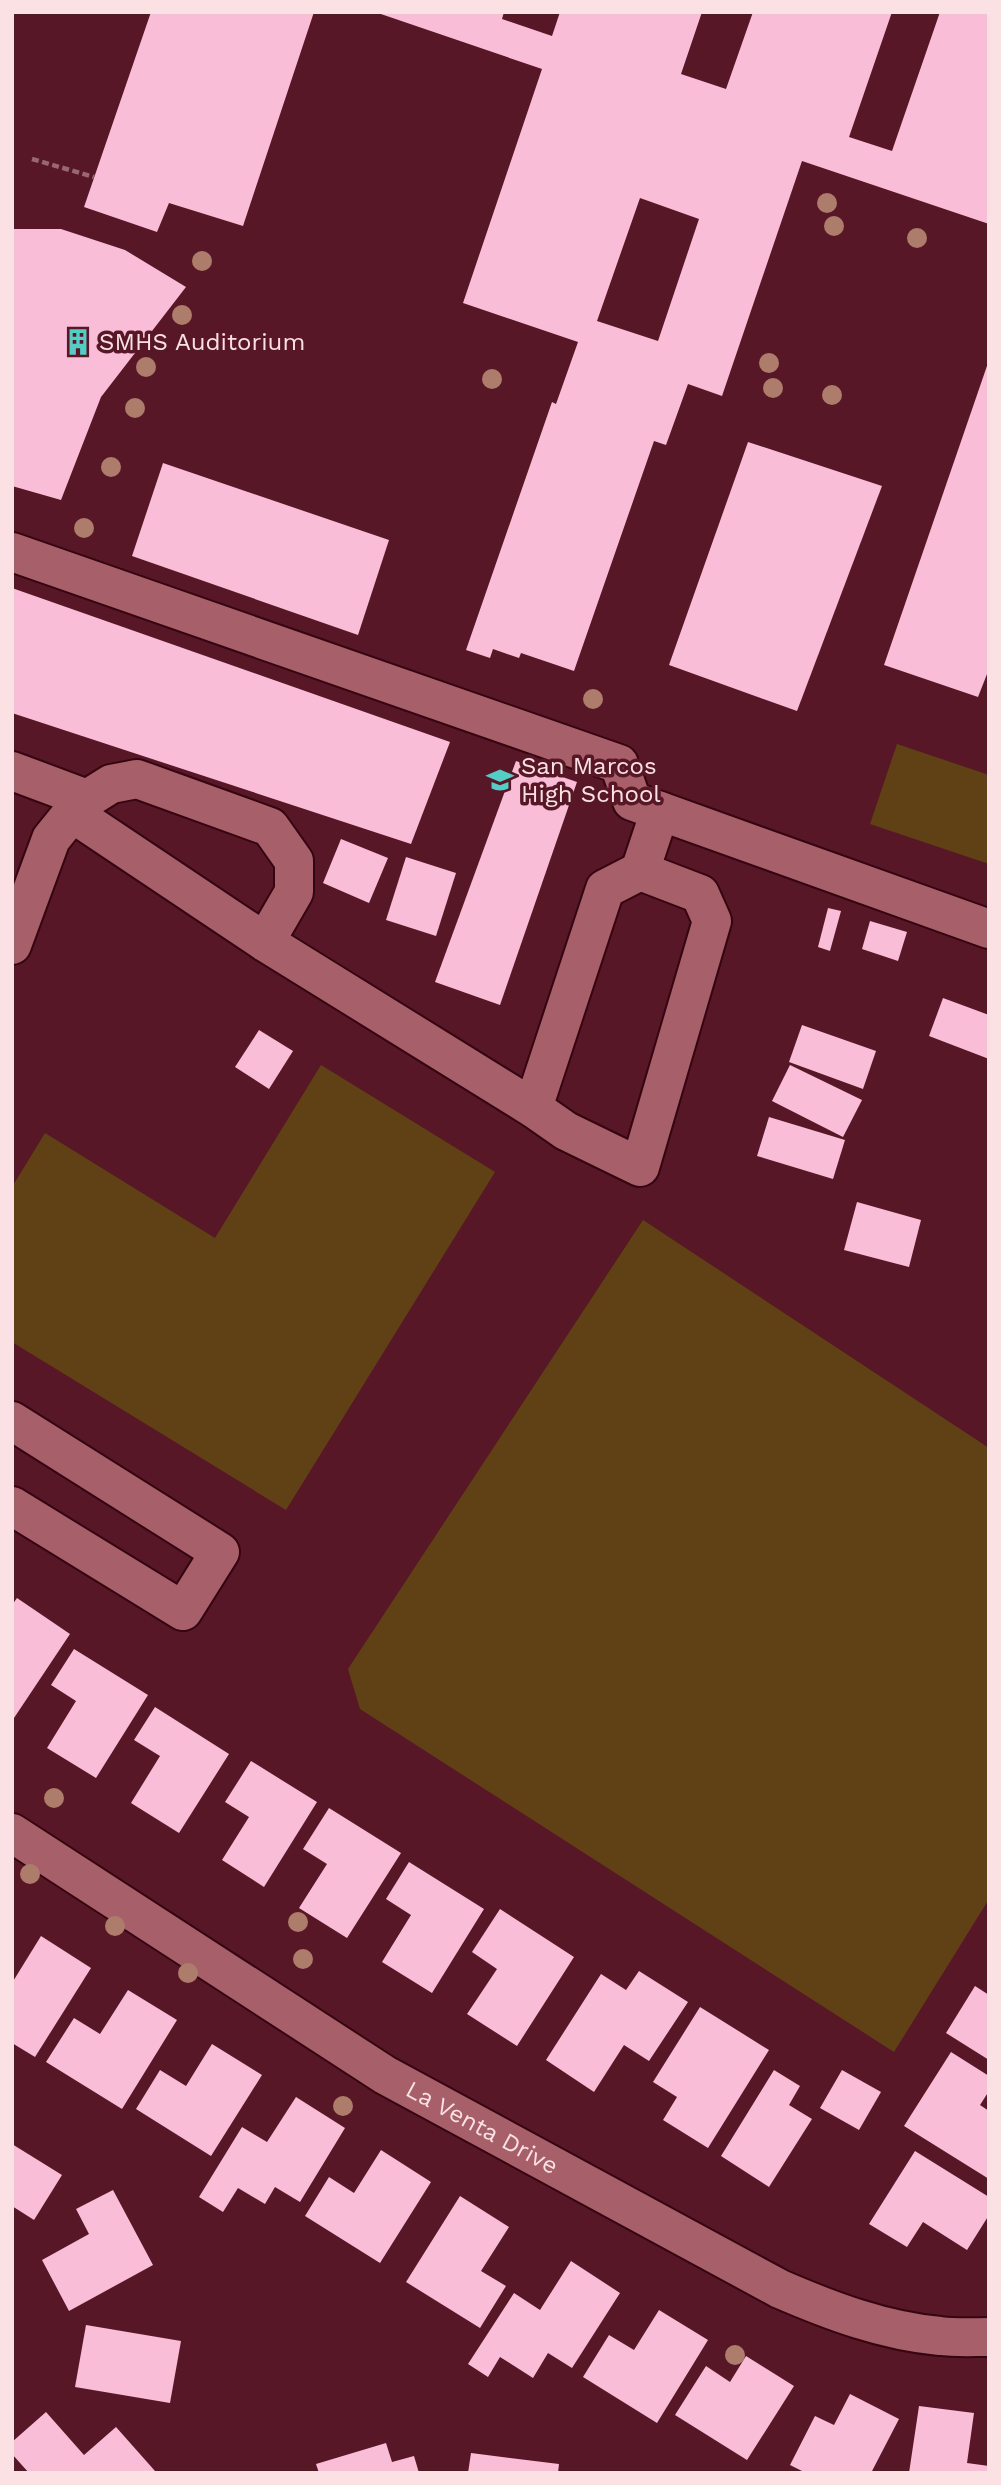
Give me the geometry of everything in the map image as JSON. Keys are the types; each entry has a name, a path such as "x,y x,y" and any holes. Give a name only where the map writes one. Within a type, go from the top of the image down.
{"street":[{"path":"12,552 619,764 632,801 989,929"},
{"path":"12,771 80,806 265,942 566,1131 640,1167 712,921 700,894 640,871"},
{"path":"12,945 51,839 80,806 111,784 137,779 270,827 294,860 294,892 265,942"},
{"path":"533,1108 605,889 640,871 660,811"},
{"path":"12,1421 219,1552 183,1611 12,1506"},
{"name":"La Venta Drive","path":"12,1833 385,2075 780,2289 831,2311 885,2327 941,2337 989,2337"}],"path":[{"path":"32,159 94,177"}],"shaded area":[{"path":"897,744 989,775 989,864 870,824"},
{"path":"321,1065 495,1172 286,1510 12,1342 12,1187 45,1133 215,1238"},
{"path":"643,1220 989,1448 989,1899 894,2052 360,1709 348,1669"}],"building":[{"path":"151,12 314,12 243,226 169,203 157,232 84,207"},
{"path":"375,12 504,12 502,19 552,36 560,12 702,12 681,74 726,89 753,12 892,12 849,137 892,151 940,12 989,12 989,224 802,161 722,396 688,384 666,445 654,441 574,671 521,653 519,658 493,649 490,658 466,650 552,402 556,404 578,342 463,303 542,69","holes":["640,198 699,219 658,341 597,321"]},
{"name":"SMHS Auditorium","path":"12,229 61,229 125,250 186,287 101,397 61,500 12,486"},
{"path":"988,363 989,669 978,697 884,665"},
{"path":"748,442 882,486 797,711 669,665"},
{"path":"163,463 389,540 358,635 132,556"},
{"path":"12,588 450,742 411,844 12,713"},
{"path":"516,761 577,782 500,1005 435,982"},
{"path":"341,839 388,858 369,903 323,883"},
{"path":"406,857 456,873 436,936 386,920"},
{"path":"828,908 841,911 830,951 818,947"},
{"path":"870,921 907,932 898,961 862,949"},
{"path":"943,998 989,1015 989,1059 929,1036"},
{"path":"802,1025 876,1051 863,1089 789,1062"},
{"path":"259,1030 293,1051 269,1089 235,1067"},
{"path":"790,1065 862,1100 843,1137 772,1101"},
{"path":"769,1117 845,1140 833,1179 757,1156"},
{"path":"857,1202 921,1220 909,1267 844,1250"},
{"path":"17,1598 70,1634 12,1721 12,1605"},
{"path":"74,1649 148,1695 96,1778 47,1748 76,1701 51,1685"},
{"path":"155,1707 229,1754 179,1833 131,1803 160,1756 134,1740"},
{"path":"251,1761 317,1802 264,1887 222,1860 249,1817 225,1802"},
{"path":"329,1808 401,1853 347,1938 299,1908 327,1864 303,1849"},
{"path":"409,1862 484,1909 432,1993 382,1962 411,1915 386,1899"},
{"path":"500,1909 574,1957 517,2046 467,2014 497,1969 472,1952"},
{"path":"41,1936 91,1968 35,2057 12,2043 12,1983"},
{"path":"639,1971 688,2002 649,2061 624,2045 594,2092 546,2060 601,1974 626,1990"},
{"path":"975,1986 989,1995 989,2060 946,2033"},
{"path":"128,1990 177,2020 122,2109 46,2062 74,2018 100,2034"},
{"path":"700,2007 769,2050 708,2148 663,2120 677,2097 653,2082"},
{"path":"212,2044 262,2075 211,2156 136,2109 160,2070 186,2086"},
{"path":"951,2052 989,2076 989,2091 980,2105 989,2111 989,2179 904,2126"},
{"path":"774,2070 800,2086 789,2105 812,2119 769,2187 721,2156"},
{"path":"842,2070 881,2092 859,2130 820,2108"},
{"path":"296,2097 345,2128 300,2202 275,2187 265,2204 238,2188 223,2212 199,2197 242,2127 267,2142"},
{"path":"12,2144 62,2175 34,2220 12,2206"},
{"path":"381,2150 431,2182 380,2263 305,2216 329,2177 354,2193"},
{"path":"915,2151 989,2197 989,2215 967,2250 923,2222 907,2247 869,2224"},
{"path":"113,2190 153,2265 69,2311 42,2260 89,2234 76,2209"},
{"path":"460,2196 509,2227 481,2271 506,2286 480,2328 406,2282"},
{"path":"571,2261 620,2293 572,2368 548,2353 533,2378 500,2357 488,2377 468,2364 514,2293 540,2310"},
{"path":"659,2310 708,2340 657,2423 583,2377 609,2335 634,2350"},
{"path":"86,2325 181,2341 170,2403 75,2387"},
{"path":"746,2356 794,2386 747,2460 675,2415 706,2366 730,2382"},
{"path":"850,2394 899,2419 871,2473 806,2473 790,2465 815,2416 834,2425"},
{"path":"919,2406 974,2413 967,2463 989,2466 989,2473 909,2473"},
{"path":"46,2412 84,2455 116,2427 155,2471 29,2473 12,2454 12,2442"},
{"path":"386,2443 392,2462 414,2456 419,2473 319,2473 316,2464"},
{"path":"471,2453 559,2464 558,2473 468,2473"}],"place":[{"name":"SMHS Auditorium","path":"78,342"},
{"name":"San Marcos High School","path":"500,780"}]}
